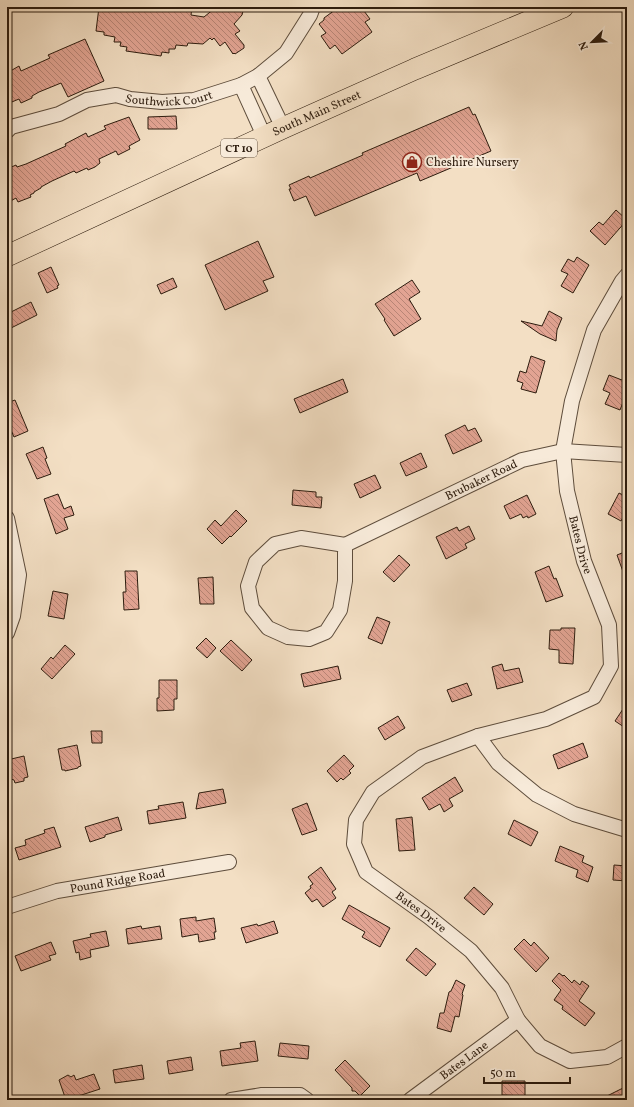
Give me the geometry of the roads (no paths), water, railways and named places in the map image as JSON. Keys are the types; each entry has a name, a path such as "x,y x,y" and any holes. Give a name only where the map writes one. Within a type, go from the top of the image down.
{"highway":[{"name":"South Main Street","path":"7,256 264,136 408,72 563,7"}],"street":[{"name":"Southwick Court","path":"7,131 12,127 59,114 87,100 116,95 130,99 162,102 194,100 241,85 258,76 286,53 310,15 313,7"},
{"path":"258,76 283,128"},
{"path":"241,85 264,136"},
{"name":"Bates Drive","path":"627,275 622,281 594,330 572,401 563,451 566,491 584,561 609,625 611,666 594,697 546,719 478,736 422,757 373,792 356,820 354,844 366,872 429,917 471,951 502,988 518,1020 540,1046 570,1061 607,1057 627,1046"},
{"name":"Brubaker Road","path":"345,544 522,460 563,451 627,455"},
{"path":"7,518 19,575 13,616 7,633"},
{"path":"300,538 345,544 345,581 340,610 326,632 309,639 288,637 268,628 252,608 248,586 256,562 275,544 300,538"},
{"path":"478,736 498,763 537,795 574,814 627,830"},
{"name":"Pound Ridge Road","path":"7,907 57,891 229,862"},
{"name":"Bates Lane","path":"410,1100 518,1020"},
{"path":"231,1100 262,1095 300,1095 307,1100"}],"place":[{"name":"Cheshire Nursery","path":"412,162"}]}
